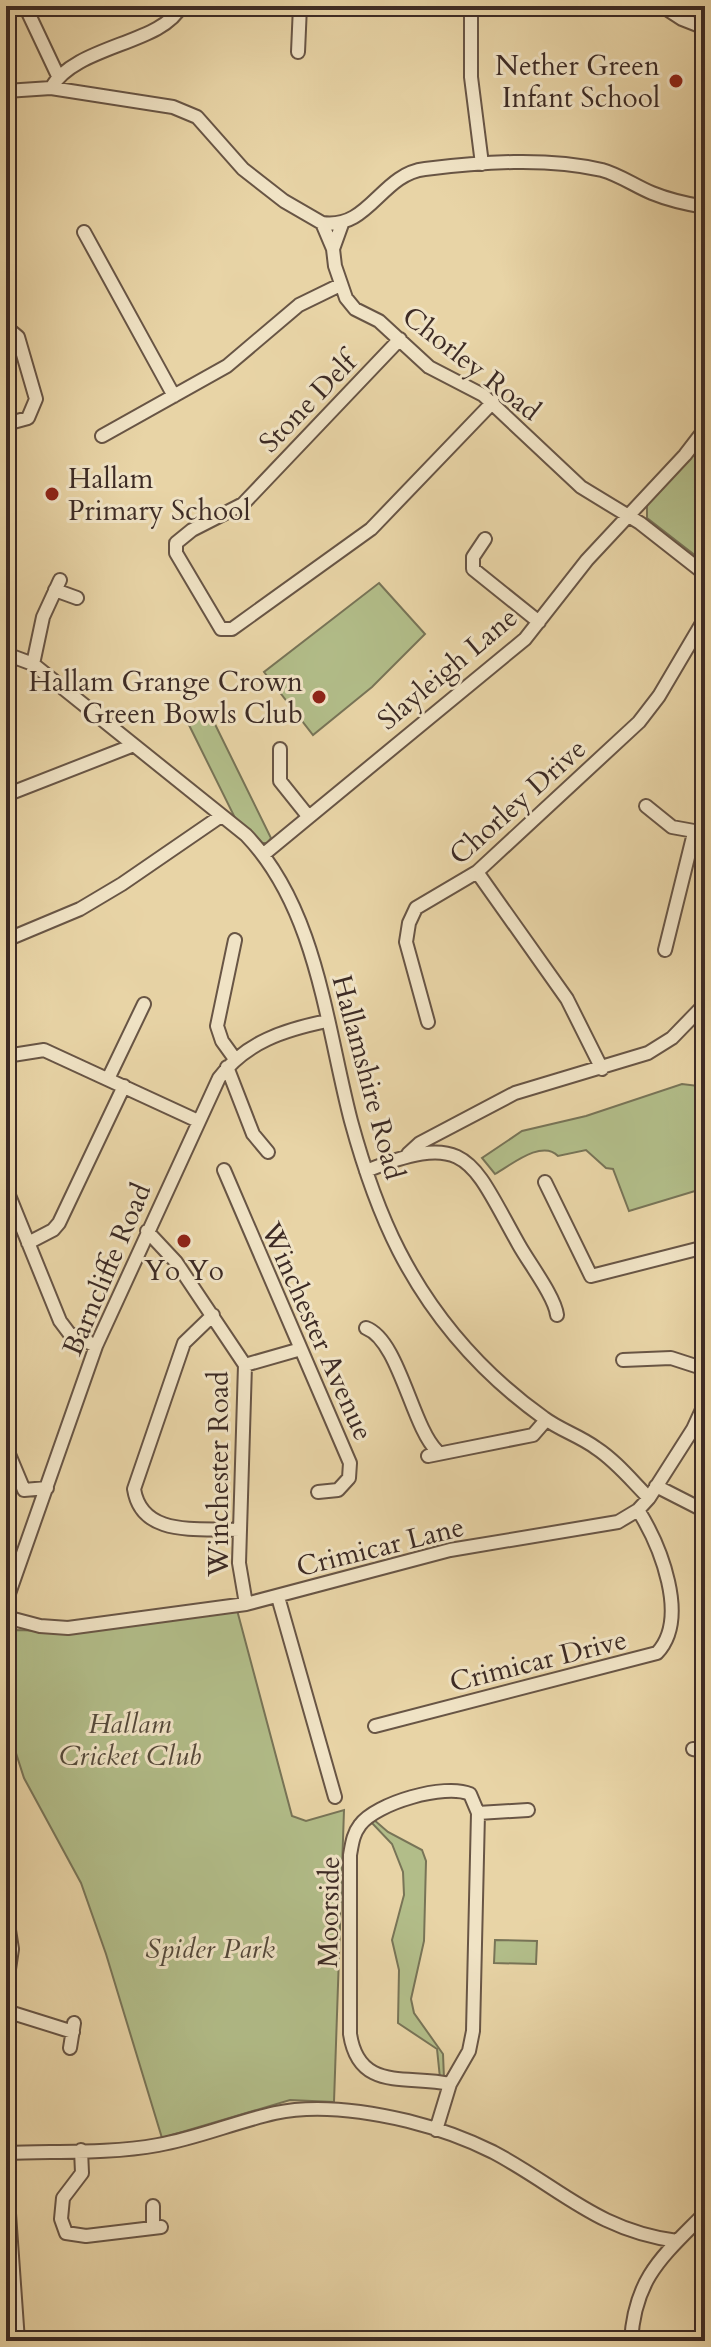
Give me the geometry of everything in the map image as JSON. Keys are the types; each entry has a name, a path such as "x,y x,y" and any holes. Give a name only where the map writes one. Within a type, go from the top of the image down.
{"street":[{"path":"54,82 69,67 164,23 181,6"},
{"path":"298,52 300,6"},
{"path":"471,6 471,77 482,164"},
{"path":"662,6 682,19 705,28"},
{"path":"28,7 54,82"},
{"path":"6,91 54,82 186,111 207,125 256,180 322,223 342,224 363,214 392,182 420,169 482,164 542,163 602,170 651,193 705,207"},
{"path":"102,436 227,366 313,296 340,285 333,249 322,223"},
{"path":"333,249 342,224"},
{"path":"84,232 174,396"},
{"name":"Chorley Road","path":"340,285 355,309 379,321 429,367 493,402 571,478 662,538 705,574"},
{"path":"6,327 18,337 36,399 28,418 6,424"},
{"name":"Stone Delf","path":"400,339 243,504 179,538 176,553 215,625 232,629 371,529 493,402"},
{"name":"Slayleigh Lane","path":"264,854 516,648 587,560 705,429"},
{"path":"485,539 473,557 473,569 539,622"},
{"path":"33,664 36,641 58,585 77,598"},
{"name":"Chorley Drive","path":"428,1022 407,952 409,923 423,902 477,872 639,722 659,696 705,618"},
{"path":"7,654 36,641"},
{"name":"Hallamshire Road","path":"7,654 33,664 264,854 283,888 311,957 366,1171 398,1249 438,1316 489,1375 546,1420 599,1450 653,1492 705,1511"},
{"path":"6,795 134,745"},
{"path":"280,749 280,781 308,816"},
{"path":"646,806 672,827 699,833 665,950"},
{"path":"6,940 80,909 221,816"},
{"path":"477,872 567,999 602,1069"},
{"path":"235,940 227,952 217,1026 253,1134 268,1152"},
{"path":"108,1079 144,1004"},
{"path":"366,1171 428,1144 515,1093 648,1053 665,1043 705,1004"},
{"name":"Barncliffe Road","path":"6,1602 96,1346 198,1121 231,1063 276,1033 327,1021"},
{"path":"6,1056 44,1050 198,1121"},
{"path":"28,1243 53,1230 59,1223 124,1086"},
{"path":"428,1144 472,1167 557,1315"},
{"name":"Winchester Avenue","path":"224,1170 350,1463 349,1478 338,1490 318,1492"},
{"path":"545,1182 591,1276 705,1247"},
{"path":"6,1188 64,1329 96,1346"},
{"name":"Winchester Road","path":"147,1231 164,1245 245,1365 239,1563 246,1604"},
{"path":"213,1315 184,1343 134,1489 142,1512 153,1522 240,1530"},
{"path":"366,1328 374,1331 394,1361 432,1454 533,1435 546,1420"},
{"path":"245,1365 301,1349"},
{"path":"623,1360 671,1358 705,1369"},
{"name":"Crimicar Lane","path":"6,1617 40,1626 68,1628 246,1604 438,1553 609,1525 638,1510 653,1492 693,1429 705,1403"},
{"path":"6,1447 36,1518"},
{"path":"24,1490 47,1488"},
{"name":"Crimicar Drive","path":"375,1726 657,1653 669,1635 670,1606 662,1555 638,1510"},
{"path":"278,1597 335,1797"},
{"name":"Moorside","path":"450,2084 380,2076 356,2058 350,2034 352,1842 368,1817 396,1802 436,1792 453,1790 470,1794 478,1813"},
{"path":"436,2130 450,2084 464,2063 473,2031 478,1813 528,1810"},
{"path":"6,1911 12,1949 6,1989"},
{"path":"6,2011 74,2028 70,2048"},
{"path":"432,2081 442,2107"},
{"path":"6,2153 158,2145 299,2110 382,2116 436,2130 493,2152 595,2217 654,2238 677,2241"},
{"path":"81,2150 82,2173 63,2198 61,2219 66,2233 86,2236 157,2227 153,2206"},
{"path":"6,2171 18,2341"},
{"path":"631,2341 638,2294 659,2259 705,2213"},
{"path":"654,2238 659,2259"}],"green space":[{"path":"705,442 705,563 647,518 647,503"},
{"path":"379,583 425,634 372,687 313,735 264,672"},
{"path":"208,710 271,838 267,843 261,843 237,822 188,723"},
{"path":"705,1082 705,1188 629,1211 613,1169 606,1168 586,1150 558,1156 544,1150 535,1152 495,1174 482,1158 522,1131 586,1116 682,1084 698,1086"},
{"path":"237,1610 292,1816 306,1821 344,1810 334,2102 290,2100 162,2138 81,1883 24,1778 6,1722 6,1636 15,1630 85,1632"},
{"path":"373,1819 388,1832 422,1850 426,1861 424,1941 411,1999 414,2013 443,2054 444,2078 440,2078 437,2049 398,2023 399,1970 392,1940 404,1895 403,1872 392,1844 370,1821"},
{"path":"495,1940 537,1941 536,1964 494,1963"}],"place":[{"name":"Nether Green Infant School","path":"676,81"},
{"name":"Hallam Primary School","path":"52,494"},
{"name":"Hallam Grange Crown Green Bowls Club","path":"319,697"},
{"name":"Yo Yo","path":"184,1241"}],"park label":[{"name":"Hallam Cricket Club","path":"130,1739"},
{"name":"Spider Park","path":"210,1948"}]}
